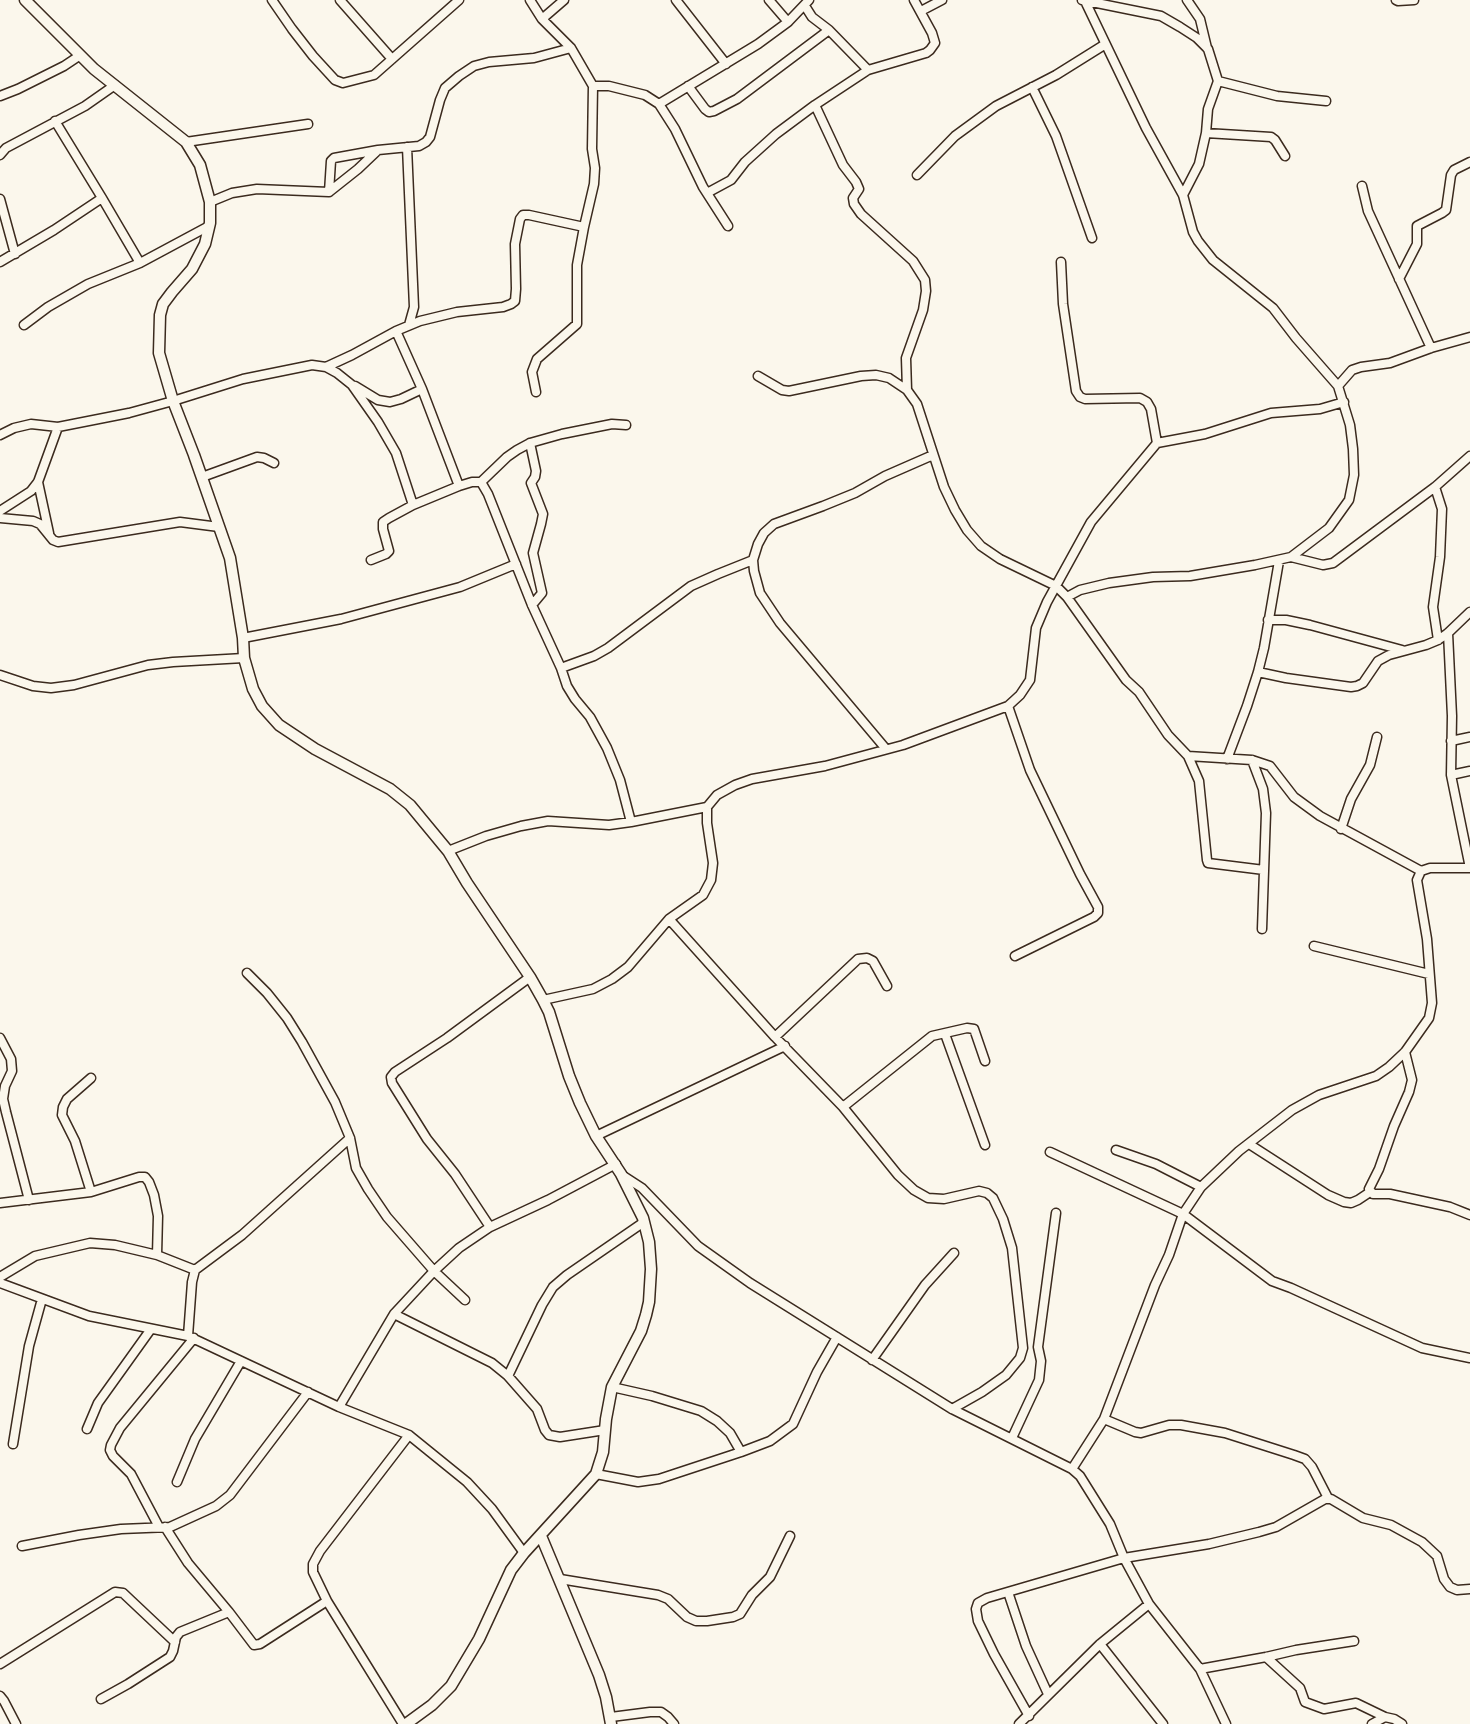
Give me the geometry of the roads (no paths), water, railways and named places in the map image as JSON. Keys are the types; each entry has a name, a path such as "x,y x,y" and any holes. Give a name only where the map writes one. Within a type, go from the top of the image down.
{"street":[{"path":"25,0 79,56 186,142 200,165 210,202 209,226 205,244 192,269 163,304 160,315 159,353 173,401 202,477 230,558 243,638 244,658 252,689 262,706 272,718 315,749 390,789 410,804 448,851 467,883 530,977 543,1000 557,1034 569,1076 580,1103 596,1136 616,1164 621,1174 644,1222 649,1242 651,1269 649,1302 641,1331 612,1387 603,1452 596,1474 524,1553 511,1570 479,1639 451,1686 432,1705 405,1724 327,1601 313,1572 313,1564 320,1552 409,1435"},
{"path":"272,0 313,56 335,80 343,83 374,75 459,0"},
{"path":"340,0 392,59"},
{"path":"530,0 542,19 571,48 593,86 592,149 595,168 594,184 577,265 577,324 537,359 532,372 536,392"},
{"path":"542,19 564,0"},
{"path":"676,0 726,64"},
{"path":"769,0 788,22"},
{"path":"707,193 731,180 744,162 776,134 815,105 868,70 926,53 933,47 934,43 932,33 914,0"},
{"path":"921,11 942,0"},
{"path":"1183,195 1199,164 1206,133 1208,109 1218,81 1200,19 1187,0"},
{"path":"1396,0 1414,0"},
{"path":"1083,1 1161,16 1197,38 1208,48"},
{"path":"1067,597 1080,590 1109,582 1153,577 1190,576 1279,561 1291,557 1329,528 1348,500 1354,475 1350,425 1338,386 1296,338 1273,308 1213,260 1193,232 1183,195 1146,128 1083,1"},
{"path":"659,104 758,44 788,22 807,3 812,17 829,30 868,70"},
{"path":"688,86 705,109 709,112 714,112 737,99 829,30"},
{"path":"917,175 955,136 996,106 1079,62 1104,45"},
{"path":"329,192 331,160 334,158 378,150 419,146 426,142 430,137 440,100 446,88 459,76 474,66 489,62 534,58 571,48"},
{"path":"0,96 18,89 64,66 79,56"},
{"path":"1218,81 1277,96 1326,101"},
{"path":"0,155 6,148 85,106 115,85"},
{"path":"593,86 609,86 645,95 659,104 675,129 707,193 728,226"},
{"path":"1032,87 1056,136 1092,238"},
{"path":"815,105 843,165 856,182 859,190 853,198 854,204 861,214 913,261 925,280 926,291 923,310 906,358 907,390"},
{"path":"55,122 140,263"},
{"path":"186,142 308,124"},
{"path":"1206,133 1272,137 1285,156"},
{"path":"407,147 414,307 409,325"},
{"path":"210,202 232,193 257,189 329,192 358,169 378,150"},
{"path":"1399,279 1417,244 1417,226 1446,210 1451,175 1454,170 1470,162"},
{"path":"1362,186 1368,211 1431,348"},
{"path":"0,262 102,198"},
{"path":"0,199 15,254"},
{"path":"326,367 352,355 396,330 420,321 457,312 503,307 514,301 515,244 520,219 523,216 528,215 584,227"},
{"path":"24,324 48,307 88,284 140,263 209,226"},
{"path":"1061,262 1063,304 1076,391 1080,397 1086,399 1140,398 1147,402 1151,409 1156,443"},
{"path":"396,330 422,389 459,486"},
{"path":"1338,386 1352,370 1361,367 1390,364 1431,348 1470,337"},
{"path":"0,435 14,428 31,424 58,427 95,420 173,401 242,379 312,365 326,367 338,373 352,385 378,400 390,402 401,399 422,389"},
{"path":"758,376 782,390 789,391 860,376 876,375 888,378 907,390 916,404 944,486 955,510 967,530 981,546 1000,560 1056,586 1067,597 1126,680 1139,692 1168,735 1188,756 1199,781 1202,793 1208,863 1210,865 1264,870"},
{"path":"352,385 378,422 396,453 413,505"},
{"path":"448,851 486,836 548,820 609,825 707,807 717,795 746,781 824,766 903,745 1008,706 1020,694 1030,680 1036,628 1056,586 1091,522 1156,443 1205,434 1271,413 1320,409 1344,402"},
{"path":"370,560 386,554 389,551 382,529 383,522 413,505 459,486 472,482 481,482 506,457 530,443 562,434 612,424 626,425"},
{"path":"0,511 31,491 38,482 58,427"},
{"path":"530,443 536,471 535,477 531,484 543,514 533,553 542,593 532,605"},
{"path":"886,749 780,623 760,593 754,571 753,560 758,544 764,533 774,524 855,493 885,476 933,455"},
{"path":"1291,557 1323,565 1333,563 1435,487 1470,456"},
{"path":"202,477 257,457 264,458 274,463"},
{"path":"38,482 49,534"},
{"path":"481,482 488,494 532,605 561,668 567,686 575,699 590,717 606,748 620,780 631,822"},
{"path":"1435,487 1442,509 1440,557 1433,607 1438,640"},
{"path":"0,518 33,521 40,524 58,542 180,522 219,527"},
{"path":"561,668 594,656 608,648 691,586 753,560"},
{"path":"1227,759 1258,672 1264,648 1279,561"},
{"path":"243,638 342,619 454,589 516,564"},
{"path":"1258,672 1301,680 1351,687 1357,686 1362,683 1378,662 1389,655 1402,650 1426,645 1438,640 1448,633 1470,612"},
{"path":"1268,620 1286,620 1310,625 1402,650"},
{"path":"1072,1469 1104,1419 1155,1285 1169,1255 1184,1214 1201,1187 1239,1151 1292,1110 1319,1095 1376,1076 1389,1067 1405,1052 1429,1018 1432,1003 1427,939 1417,880 1421,871 1430,868 1470,868 1451,775 1452,716 1448,633"},
{"path":"0,675 33,686 51,688 81,684 148,665 244,658"},
{"path":"1008,706 1030,770 1080,874 1098,907 1098,913 1094,917 1015,956"},
{"path":"1451,741 1470,736"},
{"path":"1341,829 1351,799 1370,765 1377,737"},
{"path":"1188,756 1252,760 1270,766 1294,797 1320,816 1341,829 1421,871"},
{"path":"1252,760 1258,773 1266,801 1262,929"},
{"path":"1451,775 1470,771"},
{"path":"543,1000 593,989 612,979 628,967 644,946 669,919 703,895 711,880 713,863 707,823 707,807"},
{"path":"669,919 775,1037 843,1107 898,1175 914,1190 928,1198 944,1199 979,1191 987,1193 993,1198 1003,1219 1012,1248 1023,1348 1020,1358 1006,1375 982,1392 952,1409"},
{"path":"1314,946 1429,974"},
{"path":"775,1037 858,959 867,958 873,961 887,986"},
{"path":"247,973 267,993 287,1018 302,1042 335,1102 350,1138 354,1160 362,1179 387,1217 434,1271 465,1300"},
{"path":"490,1227 456,1174 427,1139 392,1084 391,1077 395,1072 447,1038 530,977"},
{"path":"843,1107 929,1039 967,1028 974,1029 985,1061"},
{"path":"945,1034 985,1145"},
{"path":"0,1038 11,1059 12,1071 5,1086 4,1105 29,1200"},
{"path":"596,1136 785,1046"},
{"path":"1370,1192 1370,1185 1379,1168 1394,1126 1409,1092 1412,1080 1405,1052"},
{"path":"91,1078 67,1099 63,1107 62,1115 75,1141 91,1192"},
{"path":"327,1601 260,1644 254,1645 229,1612 188,1563 162,1527 131,1474 113,1456 110,1450 120,1428 191,1337 192,1282 195,1270 242,1235 350,1138"},
{"path":"1249,1144 1328,1195 1344,1202 1351,1203 1370,1192"},
{"path":"1116,1150 1156,1164 1201,1187"},
{"path":"1050,1152 1184,1214 1272,1281 1292,1288 1422,1348 1470,1358"},
{"path":"339,1406 394,1314 434,1271 459,1248 490,1227 548,1200 616,1164"},
{"path":"621,1174 642,1188 698,1246 750,1283 952,1409 1072,1469 1080,1476 1110,1524 1124,1558 1149,1604 1200,1669 1226,1724"},
{"path":"0,1203 91,1192 139,1177 145,1177 149,1182 154,1195 158,1216 157,1255"},
{"path":"1370,1192 1374,1194 1390,1194 1450,1207 1470,1215"},
{"path":"1012,1438 1039,1380 1042,1361 1038,1347 1056,1213"},
{"path":"508,1376 542,1305 553,1287 567,1275 644,1222"},
{"path":"0,1277 35,1256 90,1244 115,1245 157,1255 195,1270"},
{"path":"872,1360 925,1285 954,1253"},
{"path":"0,1283 89,1316 191,1337 339,1406 409,1435 467,1482 492,1509 524,1553"},
{"path":"13,1444 29,1346 42,1299"},
{"path":"394,1314 492,1363 508,1376 537,1409 549,1435 560,1437 605,1430"},
{"path":"87,1429 98,1403 151,1329"},
{"path":"596,1474 638,1482 659,1480 770,1441 793,1424 817,1372 837,1338"},
{"path":"176,1482 195,1439 241,1361"},
{"path":"612,1387 652,1396 701,1411 717,1420 726,1429 741,1452"},
{"path":"22,1546 121,1529 162,1527 178,1524 216,1506 230,1495 308,1392"},
{"path":"1104,1419 1135,1432 1141,1432 1169,1425 1181,1425 1225,1433 1305,1459 1312,1466 1328,1498 1354,1514 1391,1525 1422,1542 1437,1556 1444,1579 1450,1587 1457,1590 1470,1589"},
{"path":"1028,1716 994,1654 978,1621 976,1609 978,1603 987,1598 1124,1558 1209,1544 1276,1527 1328,1498"},
{"path":"541,1536 599,1675 606,1697 611,1721 650,1712 661,1712 674,1724"},
{"path":"560,1579 658,1595 668,1599 687,1617 696,1621 708,1621 740,1614 752,1595 770,1577 790,1536"},
{"path":"0,1664 114,1592 124,1593 175,1642"},
{"path":"1008,1592 1026,1646 1048,1694"},
{"path":"1019,1724 1100,1644 1149,1604"},
{"path":"100,1699 128,1684 170,1657 176,1637 180,1632 229,1612"},
{"path":"1200,1669 1296,1650 1354,1641"},
{"path":"1100,1644 1163,1724"},
{"path":"1266,1657 1300,1688 1305,1702 1324,1709 1356,1703 1385,1717 1394,1719 1402,1724"},
{"path":"0,1698 4,1701 16,1724"},
{"path":"1372,1724 1385,1717"}]}
